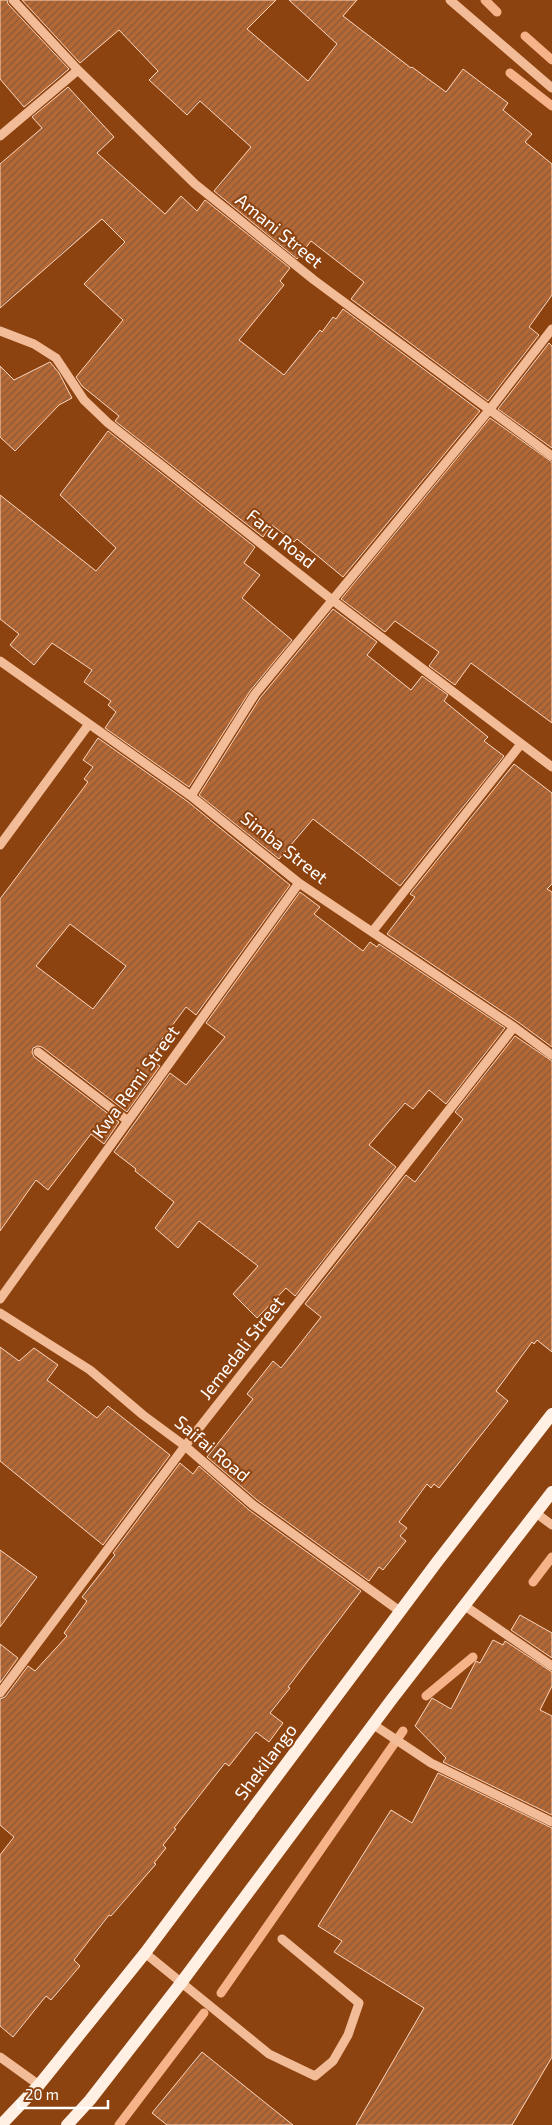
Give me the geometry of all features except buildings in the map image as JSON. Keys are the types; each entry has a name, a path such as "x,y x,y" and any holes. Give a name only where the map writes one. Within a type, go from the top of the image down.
{"main road":[{"name":"Shekilango","path":"2,2125 39,2085 145,1953 552,1414"},
{"path":"68,2125 90,2100 182,1983 374,1725 552,1492"}],"street":[{"name":"Amani Street","path":"13,0 78,70 195,184 314,280 552,456"},
{"path":"450,0 552,88"},
{"path":"0,136 78,70"},
{"path":"190,796 255,694 331,599 490,409 552,329"},
{"name":"Faru Road","path":"0,331 34,344 56,358 84,400 108,423 331,599 552,767"},
{"name":"Simba Street","path":"0,661 190,796 299,883 514,1027 552,1055"},
{"path":"0,845 89,724"},
{"path":"372,932 521,744"},
{"name":"Kwa Remi Street","path":"0,1300 299,883"},
{"name":"Jemedali Street","path":"0,1693 186,1446 514,1027"},
{"path":"38,1052 128,1121"},
{"name":"Saifai Road","path":"0,1313 90,1370 143,1414 186,1446 253,1505 401,1612"},
{"path":"536,1513 552,1525"},
{"path":"465,1606 552,1666"},
{"path":"374,1725 432,1763 552,1822"},
{"path":"145,1953 268,2054 315,2076 333,2061 348,2035 359,2003 282,1939"},
{"path":"0,2057 39,2085"}],"waterway":[{"path":"485,0 497,12"},
{"path":"525,36 552,60"},
{"path":"510,73 552,106"},
{"path":"533,1582 552,1557"},
{"path":"426,1696 473,1657"},
{"path":"221,1993 403,1731"},
{"path":"119,2125 204,2013"}]}
